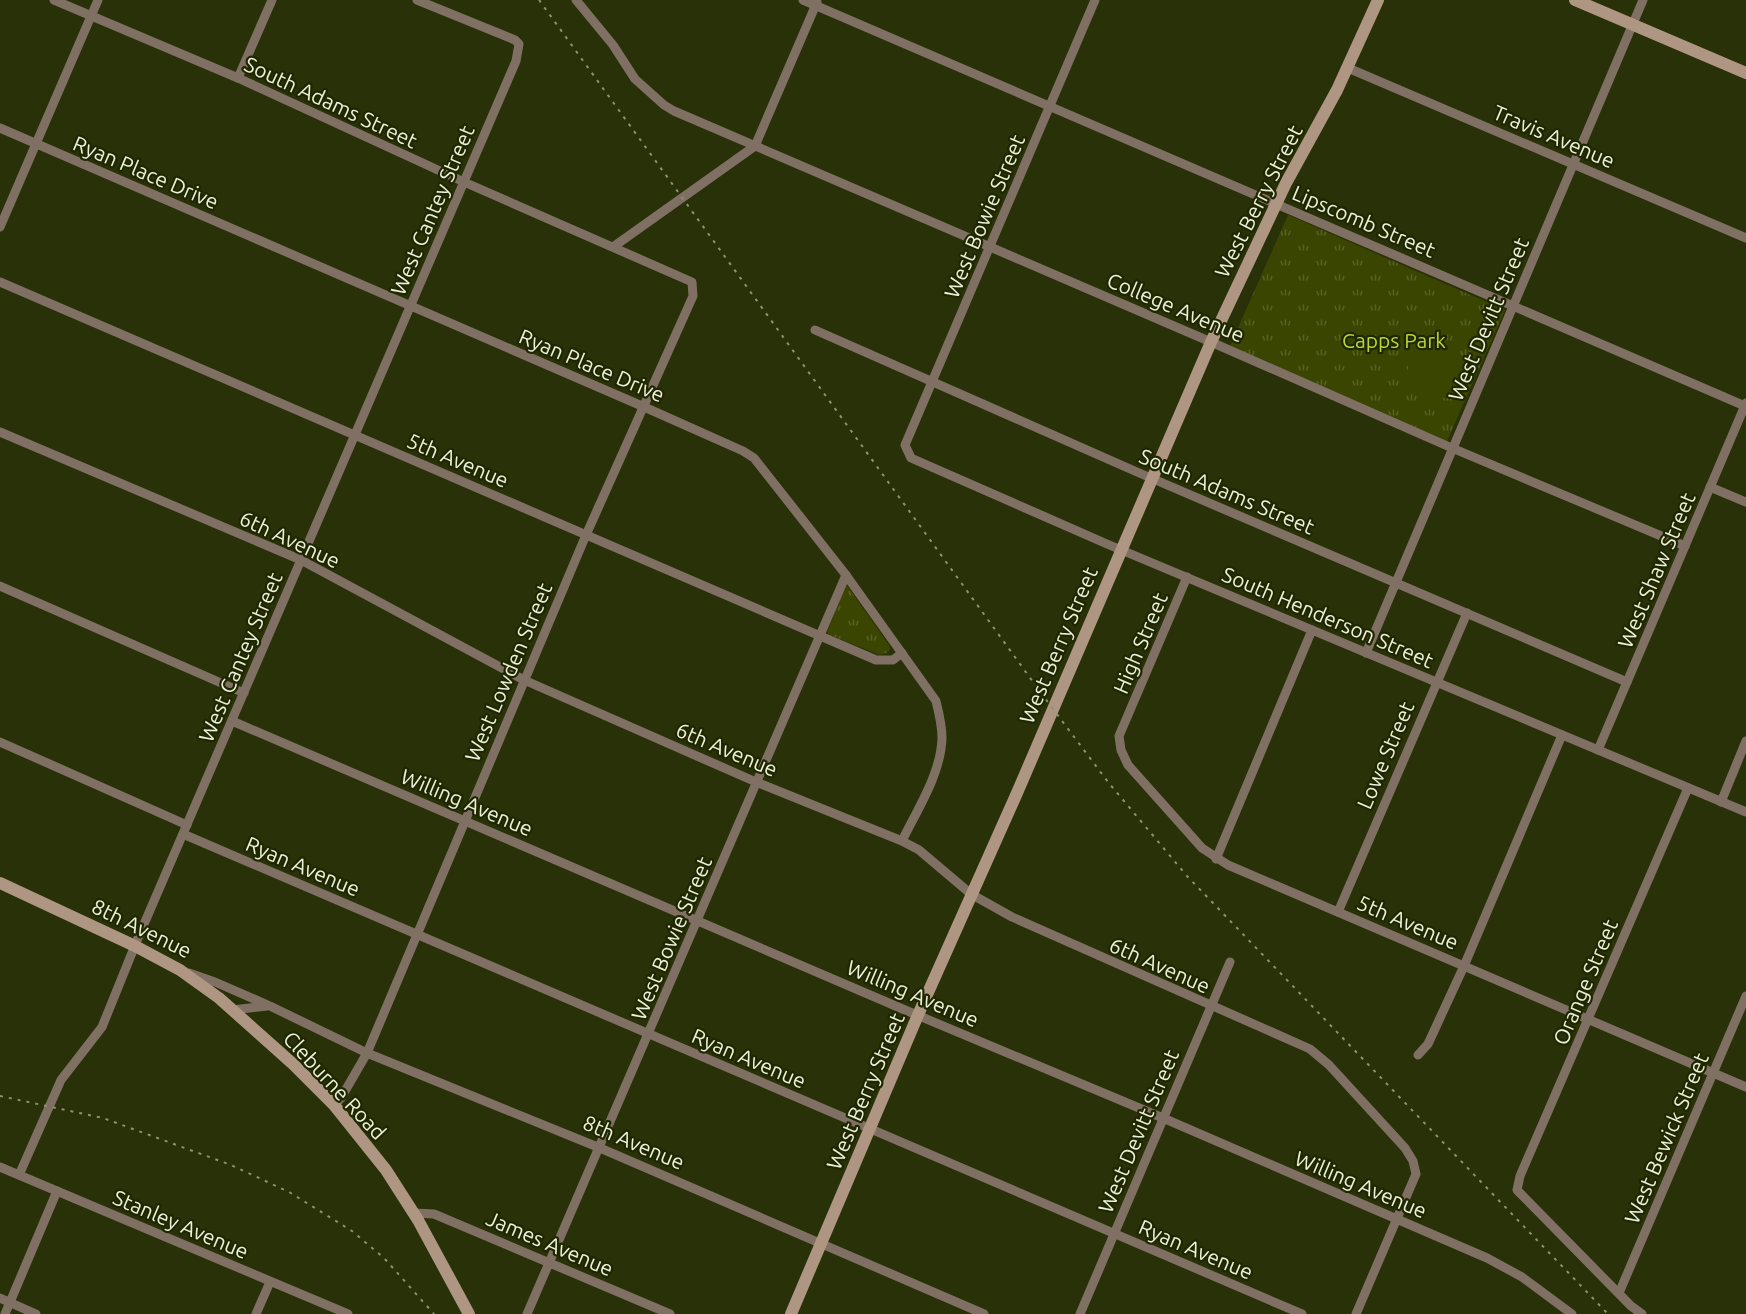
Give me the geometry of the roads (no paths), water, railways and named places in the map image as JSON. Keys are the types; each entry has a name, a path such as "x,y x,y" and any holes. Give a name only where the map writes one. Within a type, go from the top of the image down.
{"main road":[{"name":"West Berry Street","path":"791,1314 1211,342 1276,203 1348,68 1378,0"},
{"path":"1575,0 1746,73"},
{"name":"8th Avenue","path":"0,883 135,946 180,970"},
{"name":"Cleburne Road","path":"180,970 232,1010 293,1064 334,1105 386,1170 414,1214 469,1314"}],"street":[{"name":"South Adams Street","path":"54,0 238,78 464,182 692,282"},
{"path":"0,227 98,0"},
{"path":"238,78 272,0"},
{"name":"West Cantey Street","path":"19,1175 61,1080 102,1027 516,61 519,44 515,40 417,0"},
{"name":"College Avenue","path":"576,0 613,45 635,79 674,111 1452,448 1685,546"},
{"name":"Lipscomb Street","path":"803,0 817,3 1049,108 1745,405"},
{"name":"West Bowie Street","path":"905,445 1095,0"},
{"name":"West Devitt Street","path":"1366,652 1643,0"},
{"path":"613,247 755,146 817,3"},
{"name":"Travis Avenue","path":"1348,68 1746,238"},
{"name":"Ryan Place Drive","path":"0,128 642,406 754,458 846,575 936,701 942,740 932,779 902,841"},
{"name":"5th Avenue","path":"0,282 876,660 893,660 902,653"},
{"name":"West Lowden Street","path":"334,1105 342,1098 367,1053 586,535 693,296 692,282"},
{"name":"South Adams Street","path":"815,330 1151,478 1628,682"},
{"name":"West Shaw Street","path":"1598,750 1745,405"},
{"name":"6th Avenue","path":"0,432 301,560 524,680 756,782 902,841 919,850 971,894 1012,917 1310,1049 1329,1065 1405,1148 1413,1161 1416,1174 1396,1219"},
{"name":"South Henderson Street","path":"905,445 911,458 1120,550 1746,812"},
{"path":"1710,487 1746,502"},
{"name":"West Bowie Street","path":"527,1314 846,575"},
{"name":"High Street","path":"1126,723 1187,577"},
{"path":"0,586 244,693"},
{"name":"Lowe Street","path":"1338,912 1467,613"},
{"path":"1216,859 1312,630"},
{"name":"Willing Avenue","path":"232,721 1487,1258 1531,1284 1572,1314"},
{"name":"5th Avenue","path":"1126,723 1119,736 1121,750 1128,765 1202,848 1216,859 1746,1087"},
{"path":"1418,1055 1428,1044 1464,966 1562,735"},
{"path":"1721,802 1746,741"},
{"name":"Ryan Avenue","path":"0,742 185,830 417,935 1302,1314"},
{"name":"Orange Street","path":"1619,1293 1517,1190 1520,1176 1688,788"},
{"name":"West Devitt Street","path":"1080,1314 1230,962"},
{"name":"8th Avenue","path":"180,970 215,982 270,1006 367,1053 600,1148 984,1314"},
{"name":"West Bewick Street","path":"1619,1293 1746,996"},
{"path":"232,1010 270,1006"},
{"name":"Stanley Avenue","path":"0,1167 348,1314"},
{"path":"5,1314 57,1191"},
{"name":"James Avenue","path":"414,1214 434,1214 670,1314"},
{"path":"1356,1314 1396,1219"},
{"path":"256,1314 270,1282"},
{"path":"1619,1293 1642,1314"},
{"path":"0,1298 36,1314"}],"railway":[{"path":"539,0 1041,693 1108,782 1187,876 1608,1314"},
{"path":"0,1096 103,1118 231,1165 289,1192 352,1231 384,1258 434,1314"}],"park label":[{"name":"Capps Park","path":"1394,340"}]}
